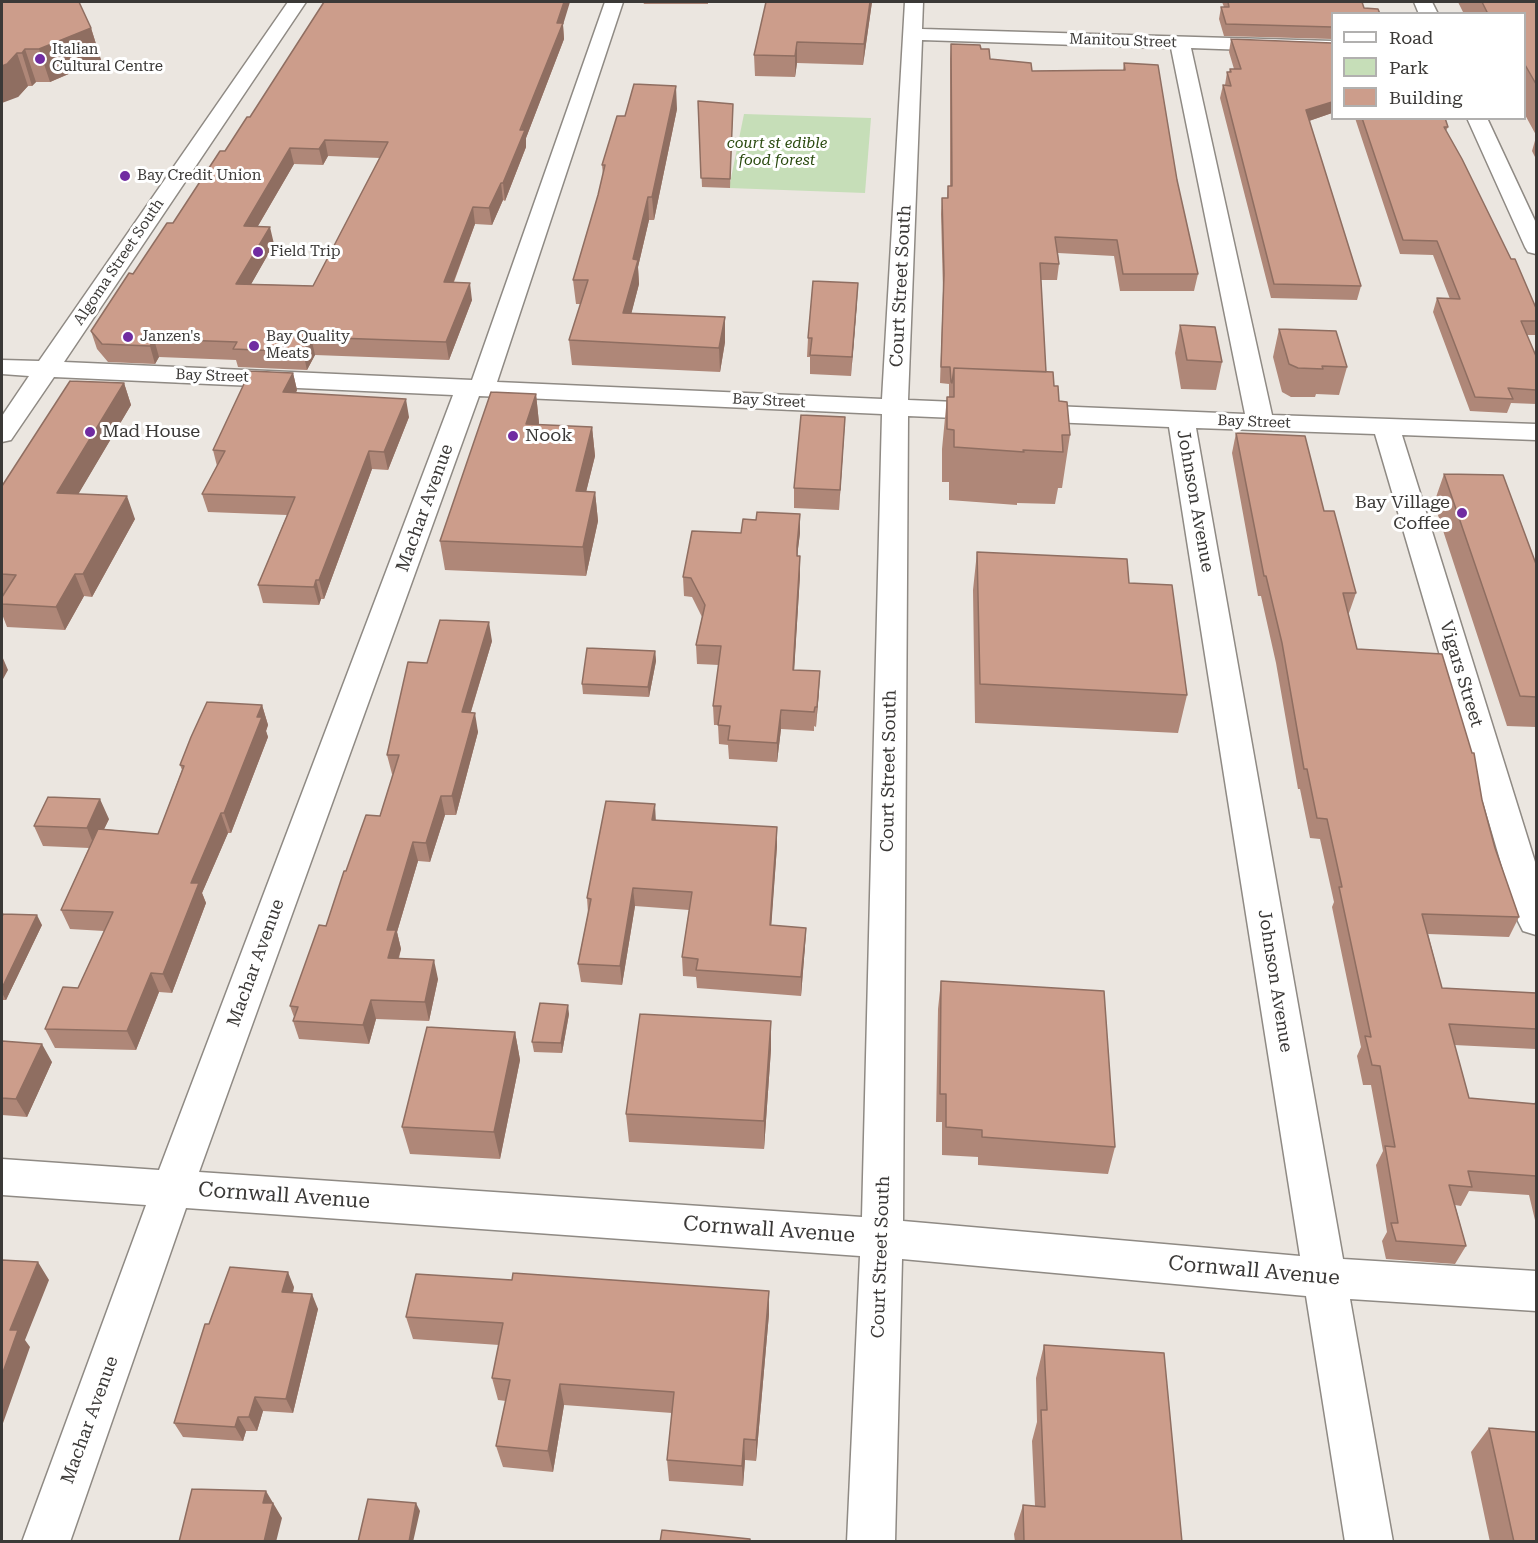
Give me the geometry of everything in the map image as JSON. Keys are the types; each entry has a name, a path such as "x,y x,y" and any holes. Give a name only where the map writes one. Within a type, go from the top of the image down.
{"street":[{"name":"Algoma Street South","path":"2,434 297,2"},
{"name":"Machar Avenue","path":"46,1542 173,1188 476,387 614,2"},
{"name":"Court Street South","path":"871,1542 882,1238 895,406 914,2"},
{"name":"Manitou Street","path":"913,34 1331,47"},
{"path":"1180,43 1260,422"},
{"path":"1479,120 1536,246"},
{"name":"Bay Street","path":"2,368 476,387 1181,420 1536,432"},
{"name":"Johnson Avenue","path":"1181,420 1370,1542"},
{"name":"Vigars Street","path":"1386,427 1536,921"},
{"name":"Cornwall Avenue","path":"2,1177 882,1238 1325,1278 1536,1291"}],"green space":[{"name":"court st edible food forest","path":"744,114 871,118 865,193 729,188"}],"building":[{"path":"2,2 79,2 91,28 39,49 25,49 2,66"},
{"path":"324,2 564,2 557,23 563,23 520,130 525,130 503,183 489,208 473,207 444,282 470,283 446,342 311,337 303,352 233,349 237,342 154,339 150,346 102,344 91,331 129,273 133,274 167,223 173,223 220,151 225,151 247,117 250,117","holes":["325,140 388,142 313,286 236,284 270,227 244,226 290,148 319,149"]},
{"path":"766,2 870,2 864,44 797,42 795,56 754,55"},
{"path":"1228,2 1362,2 1364,8 1378,9 1379,12 1331,12 1331,27 1226,24 1221,7 1229,7"},
{"path":"1482,2 1536,2 1536,84 1526,66 1526,12 1487,12"},
{"path":"1231,39 1331,43 1331,102 1306,110 1361,286 1274,284 1223,85 1231,86 1227,72 1231,72 1230,69 1241,69"},
{"path":"951,44 980,45 981,49 989,49 990,59 1031,63 1032,71 1125,70 1124,63 1158,65 1177,180 1198,274 1123,274 1117,240 1055,237 1059,264 1040,263 1046,372 954,368 952,383 950,367 941,367 944,274 942,198 948,198 948,186 952,186"},
{"path":"634,84 676,86 652,197 648,197 633,259 638,260 623,313 725,317 719,348 569,340 588,280 573,280 598,195 605,165 602,165 617,116 625,116"},
{"path":"698,101 733,104 730,179 701,178"},
{"path":"1363,120 1446,120 1448,127 1444,127 1511,259 1515,259 1536,308 1536,321 1521,321 1536,356 1536,390 1508,388 1513,399 1475,397 1437,298 1460,299 1437,241 1403,240"},
{"path":"813,281 858,283 852,357 810,355 812,338 808,338"},
{"path":"1180,325 1215,327 1222,362 1187,360"},
{"path":"1279,329 1336,331 1347,367 1298,368 1289,364"},
{"path":"954,368 1053,372 1054,386 1058,386 1059,401 1067,402 1070,435 1062,435 1063,452 954,447 954,430 947,429 947,397 954,397"},
{"path":"250,371 293,373 283,392 406,399 384,452 369,451 319,580 316,580 314,587 258,585 295,497 202,494 225,451 213,450"},
{"path":"70,381 124,383 57,493 127,496 83,574 75,574 56,607 2,604 2,597 16,575 2,574 2,486"},
{"path":"491,392 536,394 526,424 592,427 576,491 595,492 583,547 440,541"},
{"path":"801,415 845,417 840,490 794,488"},
{"path":"1236,433 1305,436 1324,511 1334,511 1356,593 1343,593 1357,649 1442,654 1472,753 1474,753 1482,800 1495,848 1519,917 1422,914 1442,988 1536,993 1536,1029 1449,1024 1469,1098 1536,1104 1536,1176 1468,1171 1472,1187 1449,1185 1466,1246 1396,1241 1391,1223 1398,1223 1385,1146 1395,1147 1380,1066 1372,1065 1365,1036 1371,1037 1327,819 1317,818 1307,769 1304,769 1282,643 1266,576 1264,576"},
{"path":"1444,474 1503,475 1536,564 1536,697 1520,696"},
{"path":"757,512 800,514 797,556 800,556 793,670 820,671 817,707 814,712 781,710 777,743 728,740 730,726 718,725 721,706 713,706 721,646 696,645 705,605 691,578 683,577 692,531 741,533 743,519 756,520"},
{"path":"977,552 1127,559 1129,583 1172,585 1187,695 980,684"},
{"path":"440,620 489,622 462,712 475,713 452,796 441,796 426,843 413,842 387,930 396,930 388,958 434,960 425,1002 371,1000 363,1025 293,1021 298,1007 290,1006 319,925 326,926 366,815 380,816 399,755 387,755 408,662 427,663"},
{"path":"587,648 655,651 648,687 582,684"},
{"path":"207,702 262,705 257,717 262,717 224,813 221,813 191,883 199,883 163,974 151,973 127,1031 45,1029 63,987 78,988 113,912 61,910 98,829 158,834 184,766 180,765"},
{"path":"48,797 100,799 87,828 34,826"},
{"path":"606,801 655,804 652,820 777,827 770,925 806,928 801,977 696,970 698,959 682,957 692,892 633,888 620,966 578,964 591,899 587,898"},
{"path":"3,914 37,915 2,988 2,917"},
{"path":"941,981 1104,991 1115,1147 982,1137 982,1130 946,1127 946,1094 940,1094"},
{"path":"540,1003 568,1005 561,1043 532,1042"},
{"path":"640,1014 771,1021 764,1121 626,1114"},
{"path":"427,1027 515,1032 494,1132 402,1127"},
{"path":"2,1041 42,1044 16,1099 2,1098"},
{"path":"2,1260 38,1262 10,1330 18,1330 2,1375"},
{"path":"230,1267 288,1272 282,1292 312,1294 286,1399 255,1397 249,1417 238,1417 235,1427 174,1423 205,1324 209,1324"},
{"path":"513,1273 769,1291 756,1440 744,1439 742,1466 667,1460 674,1392 560,1384 548,1451 496,1446 510,1380 492,1378 503,1323 406,1317 416,1274 512,1280"},
{"path":"1044,1345 1164,1353 1182,1542 1024,1542 1023,1505 1045,1507 1041,1410 1047,1410"},
{"path":"1489,1428 1536,1432 1536,1542 1514,1542"},
{"path":"192,1489 266,1491 263,1503 273,1503 264,1542 179,1542"},
{"path":"368,1499 416,1503 409,1542 358,1542"},
{"path":"662,1530 750,1539 750,1542 660,1542"}],"place":[{"name":"Italian Cultural Centre","path":"40,59"},
{"name":"Bay Credit Union","path":"125,176"},
{"name":"Field Trip","path":"258,252"},
{"name":"Janzen's","path":"128,337"},
{"name":"Bay Quality Meats","path":"254,346"},
{"name":"Mad House","path":"90,432"},
{"name":"Nook","path":"513,436"},
{"name":"Bay Village Coffee","path":"1462,513"}]}
